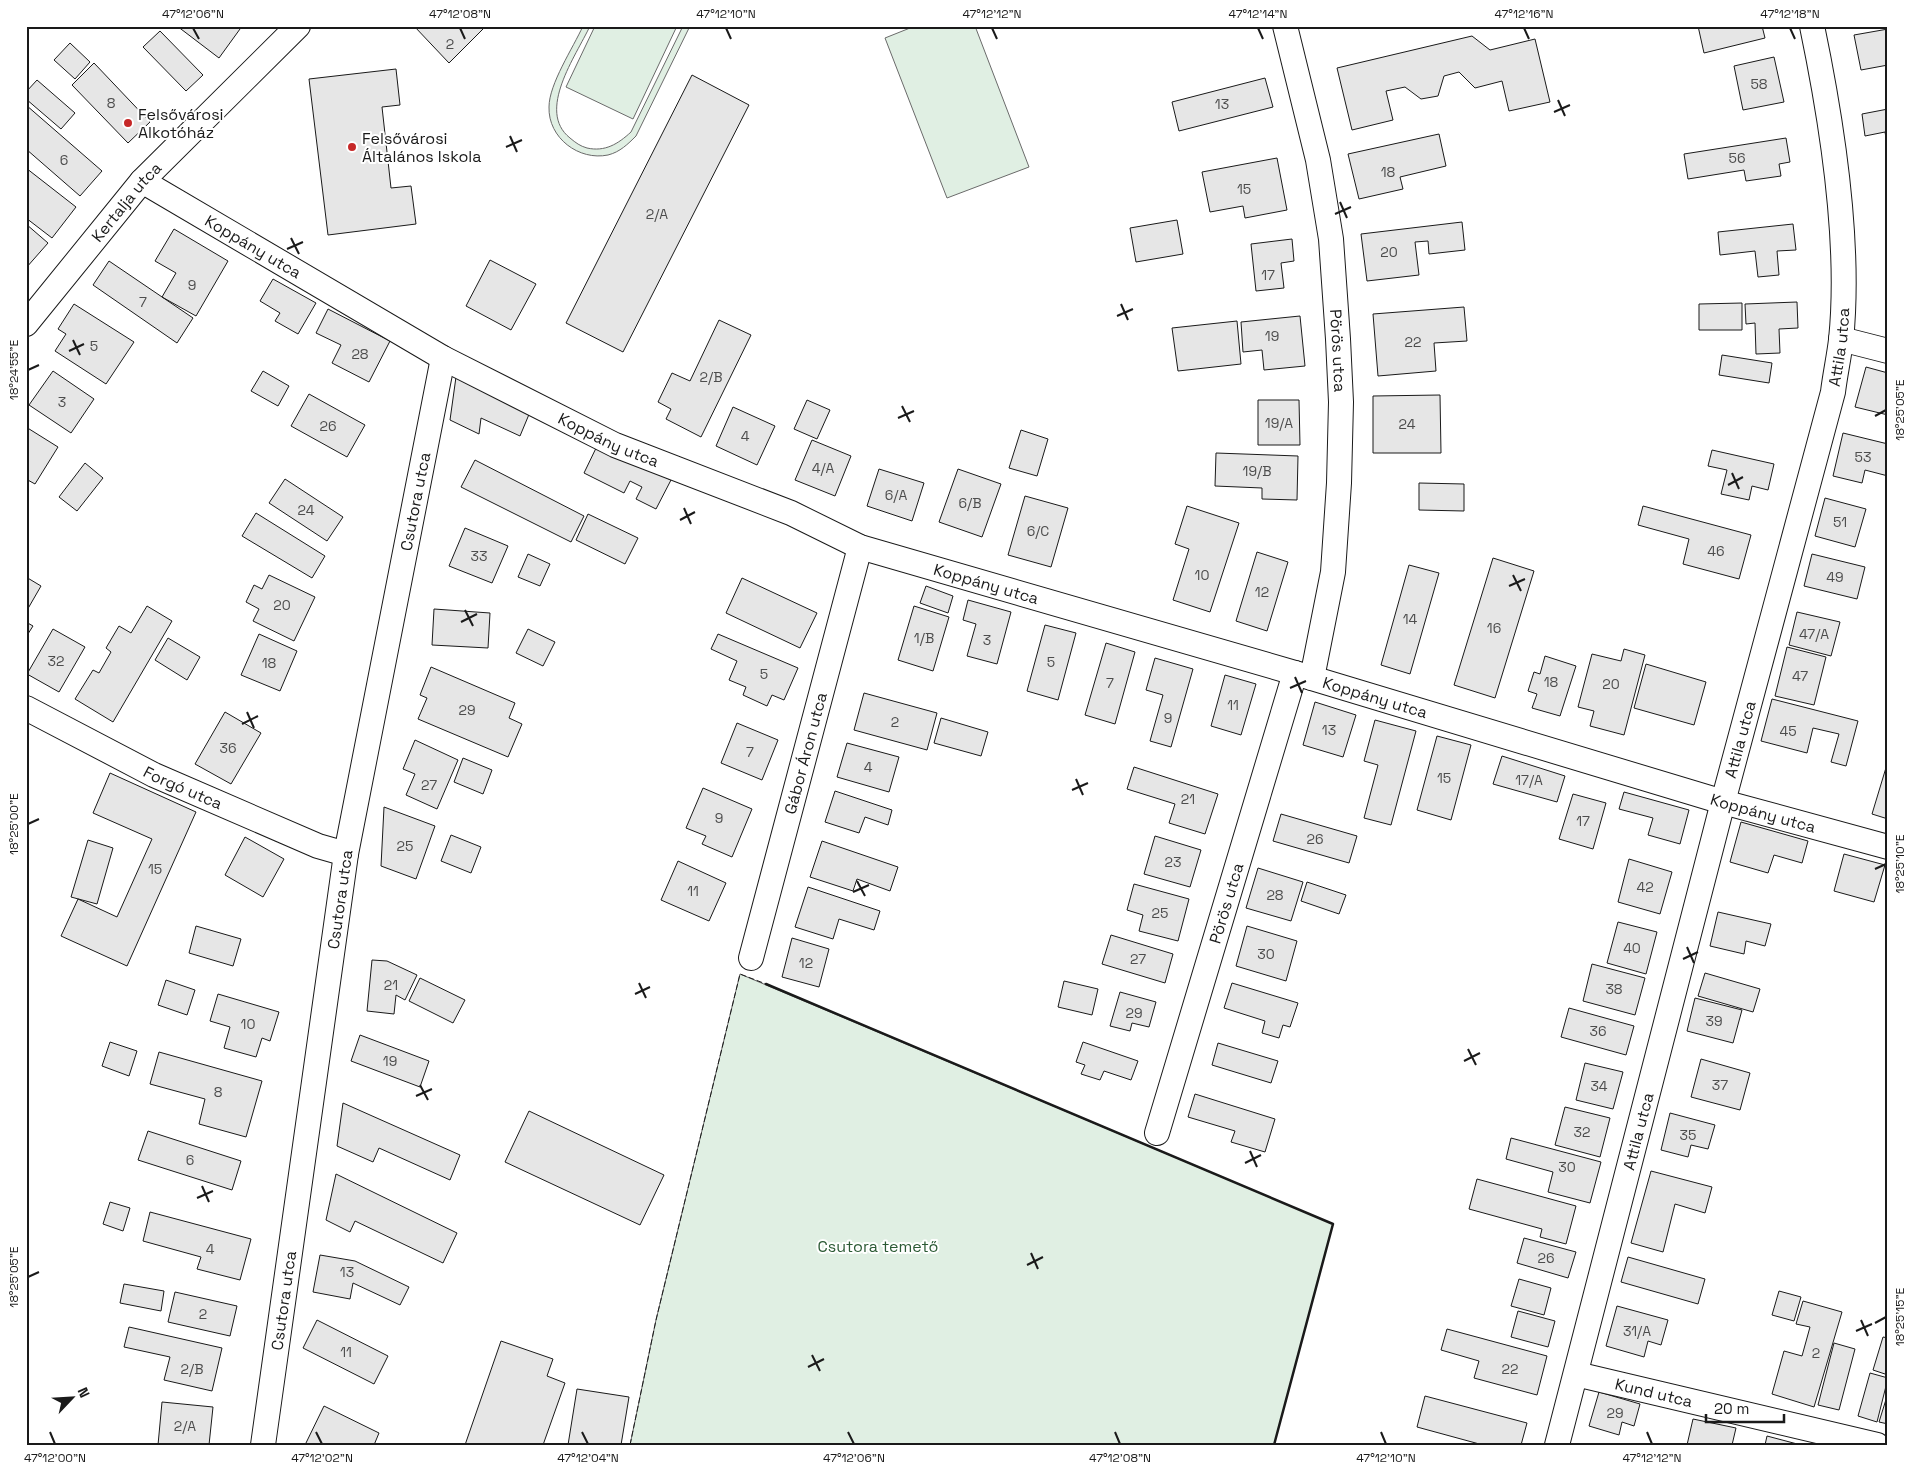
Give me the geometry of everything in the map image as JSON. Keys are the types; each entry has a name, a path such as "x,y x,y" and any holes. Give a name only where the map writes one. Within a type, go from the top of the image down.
{"street":[{"name":"Kertalja utca","path":"26,324 142,181 298,26"},
{"name":"Pörös utca","path":"1157,1133 1303,675 1333,572 1339,483 1340,384 1331,239 1318,160 1285,26"},
{"name":"Attila utca","path":"1557,1445 1723,802 1833,392 1841,339 1842,292 1839,211 1828,113 1812,26"},
{"name":"Koppány utca","path":"142,181 442,358 615,445 792,514 860,547 1303,675 1723,802 1888,847"},
{"path":"1841,339 1888,351"},
{"name":"Csutora utca","path":"263,1445 346,854 442,358"},
{"name":"Gábor Áron utca","path":"751,958 860,547"},
{"name":"Forgó utca","path":"26,708 154,775 318,846 346,854"},
{"name":"Kund utca","path":"1576,1374 1877,1445"}],"green space":[{"path":"583,26 590,26 562,83 557,113 561,127 570,138 587,148 600,149 611,146 631,132 683,26 690,26 636,136 620,150 608,155 597,156 576,151 560,137 550,118 549,107 553,88"},
{"path":"595,26 677,26 633,119 566,87"},
{"path":"915,26 975,26 1029,167 947,198 885,38"},
{"name":"Csutora temető","path":"740,974 1333,1224 1274,1445 630,1445 656,1320"}],"building":[{"path":"177,26 237,26 240,29 219,58"},
{"path":"414,26 486,26 449,63"},
{"path":"1698,26 1762,26 1765,38 1704,53"},
{"path":"1888,29 1888,65 1861,70 1854,35"},
{"path":"160,31 203,75 186,91 143,47"},
{"path":"1472,36 1490,50 1535,39 1550,102 1509,111 1502,81 1475,88 1459,72 1444,76 1438,96 1421,99 1405,87 1386,91 1393,120 1352,130 1337,68"},
{"path":"70,43 90,62 75,79 54,60"},
{"path":"1774,57 1784,102 1743,110 1734,66"},
{"path":"94,63 150,122 128,143 72,85"},
{"name":"Felsővárosi Általános Iskola","path":"396,69 400,105 382,107 391,188 411,186 416,224 328,235 309,79"},
{"path":"692,75 749,105 623,352 566,323"},
{"path":"1265,78 1273,107 1179,131 1172,102"},
{"path":"37,80 75,113 61,129 26,99 26,92"},
{"path":"26,105 102,171 80,196 26,149"},
{"path":"1888,109 1888,149 1885,132 1865,136 1862,114"},
{"path":"1439,134 1446,166 1400,177 1403,189 1359,199 1348,154"},
{"path":"1786,138 1790,162 1779,164 1781,176 1746,181 1744,170 1688,179 1684,154"},
{"path":"1277,158 1287,210 1245,218 1243,206 1210,212 1202,172"},
{"path":"26,168 76,207 52,238 26,218 28,200 26,198"},
{"path":"1177,220 1183,254 1136,262 1130,228"},
{"path":"1462,222 1465,250 1429,254 1428,241 1415,242 1419,275 1367,281 1361,234"},
{"path":"26,224 48,243 26,268"},
{"path":"1793,224 1796,250 1777,251 1779,275 1758,277 1755,251 1720,255 1718,232"},
{"path":"174,229 228,261 196,316 162,297 176,273 155,261"},
{"path":"1292,239 1294,261 1281,263 1284,288 1256,291 1251,244"},
{"path":"490,260 536,284 511,330 466,306"},
{"path":"109,261 193,318 177,343 93,285"},
{"path":"273,279 316,303 298,334 275,321 280,313 260,301"},
{"path":"1797,302 1798,328 1779,329 1780,353 1756,354 1755,323 1746,324 1745,304"},
{"path":"1742,303 1742,330 1699,330 1699,304"},
{"path":"74,304 134,342 106,384 55,351 66,334 58,329"},
{"path":"1464,307 1467,341 1434,343 1436,371 1378,376 1373,314"},
{"path":"328,309 390,341 369,382 332,363 341,345 316,333"},
{"path":"1300,316 1305,366 1264,370 1262,350 1243,352 1241,322"},
{"path":"719,320 751,335 701,437 666,419 671,409 658,402 672,373 690,381"},
{"path":"1237,321 1241,364 1178,371 1172,328"},
{"path":"1722,355 1772,363 1769,383 1719,375"},
{"path":"1866,367 1888,373 1888,415 1855,407"},
{"path":"53,371 94,399 71,433 29,405"},
{"path":"263,371 289,386 278,406 251,391"},
{"path":"456,377 530,412 520,436 481,418 479,434 450,420"},
{"path":"309,394 365,425 347,457 291,426"},
{"path":"1440,395 1441,453 1373,453 1373,396"},
{"path":"807,400 830,410 817,439 794,429"},
{"path":"1258,400 1299,400 1300,445 1258,445"},
{"path":"733,407 775,426 757,465 716,446"},
{"path":"26,427 58,447 35,484 26,479"},
{"path":"1021,430 1048,439 1037,476 1009,468"},
{"path":"1843,433 1888,444 1888,476 1865,470 1862,483 1833,476"},
{"path":"812,440 851,456 835,496 795,480"},
{"path":"598,444 671,480 656,509 636,499 642,487 630,481 624,493 584,473"},
{"path":"1712,450 1774,464 1768,490 1752,486 1749,500 1721,494 1727,470 1708,466"},
{"path":"1216,453 1298,456 1297,500 1262,499 1262,488 1215,486"},
{"path":"475,460 584,516 571,542 461,487"},
{"path":"85,463 103,478 77,511 59,497"},
{"path":"879,469 924,483 912,521 867,506"},
{"path":"958,469 1001,484 982,537 939,522"},
{"path":"285,479 343,517 327,541 269,503"},
{"path":"1419,483 1464,484 1464,511 1419,510"},
{"path":"1025,496 1068,508 1051,567 1008,555"},
{"path":"1825,498 1866,509 1855,547 1815,536"},
{"path":"1187,506 1239,523 1210,612 1173,600 1189,549 1175,544"},
{"path":"1643,506 1751,535 1739,579 1683,564 1689,539 1638,525"},
{"path":"256,513 325,556 312,578 242,536"},
{"path":"588,514 638,538 625,564 576,540"},
{"path":"465,528 508,546 492,583 449,566"},
{"path":"1257,552 1288,562 1267,631 1236,621"},
{"path":"528,554 550,564 540,586 518,577"},
{"path":"1812,554 1865,567 1857,599 1804,586"},
{"path":"1493,558 1534,571 1495,698 1454,685"},
{"path":"1409,565 1439,573 1410,674 1381,665"},
{"path":"269,575 315,597 294,641 253,621 259,609 246,602 254,585 262,589"},
{"path":"26,577 41,586 26,612"},
{"path":"742,578 817,613 800,648 726,613"},
{"path":"926,586 953,596 948,613 920,603"},
{"path":"968,600 1011,612 997,664 967,656 976,624 963,620"},
{"path":"147,606 172,621 113,722 75,699 93,670 99,673 111,652 106,648 119,626 131,633"},
{"path":"914,606 949,617 933,671 898,660"},
{"path":"434,609 490,613 488,648 432,645"},
{"path":"1797,612 1840,622 1831,656 1789,645"},
{"path":"26,622 33,626 26,637"},
{"path":"1045,625 1076,633 1058,700 1027,691"},
{"path":"53,629 85,647 59,692 27,674"},
{"path":"528,629 555,642 543,666 516,653"},
{"path":"259,634 297,651 280,691 241,675"},
{"path":"718,634 798,668 784,700 772,695 767,706 743,695 746,687 729,680 737,661 711,649"},
{"path":"168,638 200,657 187,680 155,660"},
{"path":"1106,643 1135,652 1115,724 1085,715"},
{"path":"1787,647 1826,657 1814,705 1775,696"},
{"path":"1624,649 1645,655 1624,735 1590,726 1594,711 1578,707 1592,654 1621,661"},
{"path":"1545,656 1576,666 1560,716 1532,708 1537,694 1528,691 1534,672 1540,674"},
{"path":"1155,658 1193,669 1171,747 1150,741 1163,695 1146,690"},
{"path":"1646,664 1706,682 1694,725 1634,708"},
{"path":"431,667 515,703 509,718 522,724 508,757 418,719 427,698 420,695"},
{"path":"1225,675 1256,684 1241,735 1211,726"},
{"path":"864,693 937,713 927,750 854,730"},
{"path":"1772,699 1858,721 1846,766 1831,762 1839,734 1813,728 1807,753 1761,741"},
{"path":"1315,702 1356,715 1343,757 1303,745"},
{"path":"225,712 261,733 231,784 195,764"},
{"path":"941,718 988,732 981,756 934,743"},
{"path":"1375,720 1416,731 1391,825 1364,818 1378,765 1364,761"},
{"path":"737,723 778,740 762,780 721,763"},
{"path":"1437,736 1471,745 1451,820 1417,810"},
{"path":"415,740 458,760 437,809 406,795 415,774 403,769"},
{"path":"847,743 899,757 889,792 837,777"},
{"path":"1502,756 1565,776 1557,802 1493,784"},
{"path":"463,758 492,770 483,794 454,782"},
{"path":"1888,761 1888,819 1872,814"},
{"path":"1134,767 1218,794 1205,834 1169,823 1175,804 1127,789"},
{"path":"110,773 196,812 127,966 61,936 78,899 117,917 152,839 93,813"},
{"path":"703,788 752,809 732,857 702,844 706,836 686,828"},
{"path":"835,791 892,810 888,825 865,817 859,833 825,822"},
{"path":"1624,792 1689,810 1680,844 1648,835 1653,818 1619,809"},
{"path":"1573,794 1606,803 1593,849 1559,839"},
{"path":"384,807 435,826 416,879 381,866"},
{"path":"1281,814 1357,836 1349,863 1273,841"},
{"path":"1741,822 1808,841 1802,863 1774,855 1768,873 1730,862"},
{"path":"451,835 481,847 471,873 441,861"},
{"path":"1155,836 1201,850 1190,887 1144,874"},
{"path":"245,837 284,859 263,897 225,875"},
{"path":"88,840 113,848 97,904 71,897"},
{"path":"822,841 898,867 890,891 857,879 853,891 810,877"},
{"path":"1844,854 1885,865 1874,902 1834,891"},
{"path":"1629,859 1672,872 1660,914 1618,902"},
{"path":"678,861 726,883 709,921 661,900"},
{"path":"1258,868 1303,882 1291,921 1246,908"},
{"path":"1307,882 1346,895 1339,914 1301,901"},
{"path":"1134,884 1189,899 1178,941 1139,931 1143,915 1127,910"},
{"path":"808,887 880,911 874,930 839,919 833,939 795,927"},
{"path":"1718,912 1771,924 1765,946 1746,941 1744,954 1710,946"},
{"path":"1618,922 1657,932 1646,974 1607,963"},
{"path":"196,926 241,939 233,966 189,953"},
{"path":"1247,926 1297,941 1286,981 1236,966"},
{"path":"1111,935 1173,954 1165,983 1102,964"},
{"path":"792,938 829,949 819,987 782,977"},
{"path":"372,960 387,961 417,975 405,1000 396,995 394,1014 367,1011"},
{"path":"1592,964 1645,978 1635,1015 1583,1001"},
{"path":"1705,973 1760,989 1753,1012 1698,996"},
{"path":"420,978 465,1000 453,1023 409,1001"},
{"path":"166,980 195,990 187,1015 158,1005"},
{"path":"1064,981 1098,989 1092,1015 1058,1007"},
{"path":"1232,983 1298,1003 1290,1027 1283,1025 1279,1038 1262,1033 1265,1021 1224,1008"},
{"path":"1120,992 1156,1002 1149,1027 1132,1023 1130,1031 1110,1026"},
{"path":"218,994 279,1012 270,1041 262,1038 256,1057 224,1048 230,1027 210,1021"},
{"path":"1695,998 1742,1010 1733,1043 1687,1031"},
{"path":"1569,1008 1634,1026 1626,1055 1561,1037"},
{"path":"360,1035 429,1061 420,1087 351,1061"},
{"path":"110,1042 137,1051 129,1076 102,1066"},
{"path":"1083,1042 1138,1061 1131,1080 1104,1071 1100,1080 1081,1074 1085,1065 1076,1062"},
{"path":"1218,1043 1278,1061 1271,1083 1212,1065"},
{"path":"159,1052 262,1081 246,1137 199,1124 205,1099 150,1084"},
{"path":"1701,1059 1750,1073 1740,1110 1691,1097"},
{"path":"1585,1063 1623,1072 1613,1109 1576,1100"},
{"path":"1195,1094 1275,1119 1265,1152 1231,1142 1235,1131 1188,1117"},
{"path":"343,1103 460,1155 450,1180 379,1148 373,1162 337,1146"},
{"path":"1565,1107 1610,1118 1600,1157 1555,1145"},
{"path":"529,1111 664,1175 640,1225 505,1162"},
{"path":"1670,1113 1715,1125 1708,1149 1691,1145 1688,1157 1661,1150"},
{"path":"148,1131 241,1161 232,1190 138,1160"},
{"path":"1511,1138 1601,1162 1590,1203 1548,1192 1553,1172 1506,1159"},
{"path":"1651,1171 1712,1187 1705,1213 1675,1204 1663,1252 1631,1243"},
{"path":"336,1174 457,1233 443,1263 355,1221 350,1232 326,1220"},
{"path":"1477,1179 1576,1206 1566,1244 1540,1237 1542,1229 1469,1209"},
{"path":"110,1202 130,1208 123,1231 103,1224"},
{"path":"150,1212 251,1239 240,1280 197,1269 201,1257 143,1241"},
{"path":"1524,1238 1576,1252 1568,1278 1517,1263"},
{"path":"320,1255 355,1261 409,1287 400,1305 353,1283 350,1299 313,1292"},
{"path":"1628,1257 1705,1279 1698,1304 1621,1282"},
{"path":"1519,1279 1551,1288 1544,1315 1511,1306"},
{"path":"124,1284 164,1291 161,1311 120,1303"},
{"path":"1779,1291 1801,1297 1794,1321 1772,1315"},
{"path":"175,1292 237,1306 230,1336 168,1322"},
{"path":"1803,1301 1842,1312 1814,1407 1772,1394 1784,1351 1802,1356 1810,1327 1796,1324"},
{"path":"1617,1306 1668,1320 1661,1345 1648,1341 1644,1357 1606,1346"},
{"path":"1518,1311 1555,1321 1548,1347 1511,1337"},
{"path":"317,1320 388,1356 374,1384 303,1348"},
{"path":"129,1327 222,1348 212,1391 164,1380 170,1357 124,1347"},
{"path":"1447,1329 1547,1356 1537,1395 1474,1378 1479,1361 1441,1350"},
{"path":"1883,1337 1888,1338 1888,1375 1873,1370"},
{"path":"501,1341 553,1359 547,1376 565,1383 543,1445 465,1445"},
{"path":"1834,1343 1855,1349 1839,1410 1818,1405"},
{"path":"1870,1373 1888,1378 1877,1422 1858,1416"},
{"path":"577,1389 629,1397 621,1445 568,1445"},
{"path":"1599,1392 1640,1404 1634,1426 1622,1422 1619,1435 1589,1426"},
{"path":"1888,1393 1888,1424 1879,1422"},
{"path":"1425,1396 1527,1423 1521,1445 1483,1445 1417,1427"},
{"path":"162,1402 213,1407 209,1445 158,1445"},
{"path":"324,1406 379,1433 374,1445 305,1445"},
{"path":"1693,1419 1736,1428 1732,1445 1687,1445"},
{"path":"1767,1436 1801,1445 1765,1445"}],"fence":[{"path":"630,1445 656,1320 740,974 766,984"}],"wall":[{"path":"766,984 1333,1224 1274,1445"}],"place":[{"name":"Felsővárosi Alkotóház","path":"128,123"},
{"name":"Felsővárosi Általános Iskola","path":"352,147"}]}
